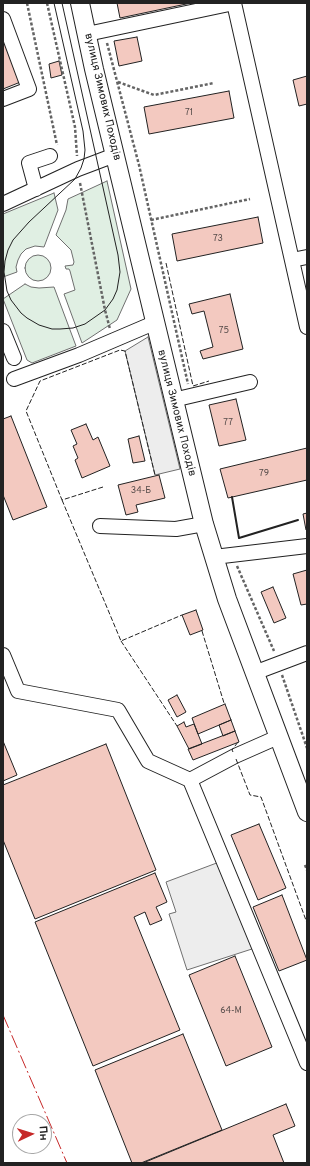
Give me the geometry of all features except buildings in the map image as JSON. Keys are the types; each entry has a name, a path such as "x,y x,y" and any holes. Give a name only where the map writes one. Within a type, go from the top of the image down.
{"main road":[{"name":"вулиця Зимових Походів","path":"80,3 95,32 115,155 154,323 204,524 222,555 227,599 278,738 301,781 307,812"}],"lane":[{"path":"95,32 234,3 307,327"},
{"path":"3,19 28,89 3,99"},
{"path":"3,204 78,169 115,155"},
{"path":"36,189 29,163 50,156"},
{"path":"292,260 307,257"},
{"path":"14,379 79,355 154,323"},
{"path":"3,331 14,358"},
{"path":"173,400 250,382"},
{"path":"100,526 176,529 204,524"},
{"path":"222,555 307,546"},
{"path":"254,673 307,653"},
{"path":"3,655 18,691 118,710 148,762 190,780 307,1063"},
{"path":"190,780 235,756 278,738"}],"path":[{"path":"27,3 58,153 50,156"},
{"path":"47,3 75,127 78,169 83,198 105,310 113,341"},
{"path":"95,32 118,82 152,220 190,395"},
{"path":"118,82 154,95 214,83"},
{"path":"152,220 250,199"},
{"path":"222,555 266,629 279,663 307,748"},
{"path":"305,865 307,870"}],"green space":[{"path":"107,181 131,289 117,320 82,343 64,294 75,290 70,271 69,269 66,269 65,266 73,265 74,262 71,250 56,235 66,210 68,199"},
{"path":"54,193 58,210 44,247 35,246 26,249 18,260 16,267 17,272 3,277 3,214"},
{"path":"38,255 47,259 51,268 47,277 38,281 29,277 25,268 29,259"},
{"path":"25,284 31,287 39,288 54,287 76,346 32,363 27,360 3,299"}],"shaded area":[{"path":"148,337 180,469 155,475 125,351"},
{"path":"222,861 255,948 187,970 169,914 176,912 166,882"}],"tram line":[{"path":"54,3 83,131 85,150 84,159 75,179 29,222 13,240 8,250 4,272 7,291 11,300 21,313 39,325 52,329 73,328 85,324 105,310 113,299 117,290 120,272 118,255 62,3"}],"fence":[{"path":"166,263 193,386 209,381"},
{"path":"103,487 62,500 26,411 40,381 120,350 125,351 155,475"},
{"path":"62,500 121,641 182,615"},
{"path":"202,631 224,703"},
{"path":"121,641 177,726"},
{"path":"233,752 232,750 238,742"},
{"path":"236,759 250,795 261,797 307,923"}],"wall":[{"path":"232,497 239,538 298,520"}],"power":[{"path":"3,1015 67,1163"}]}
